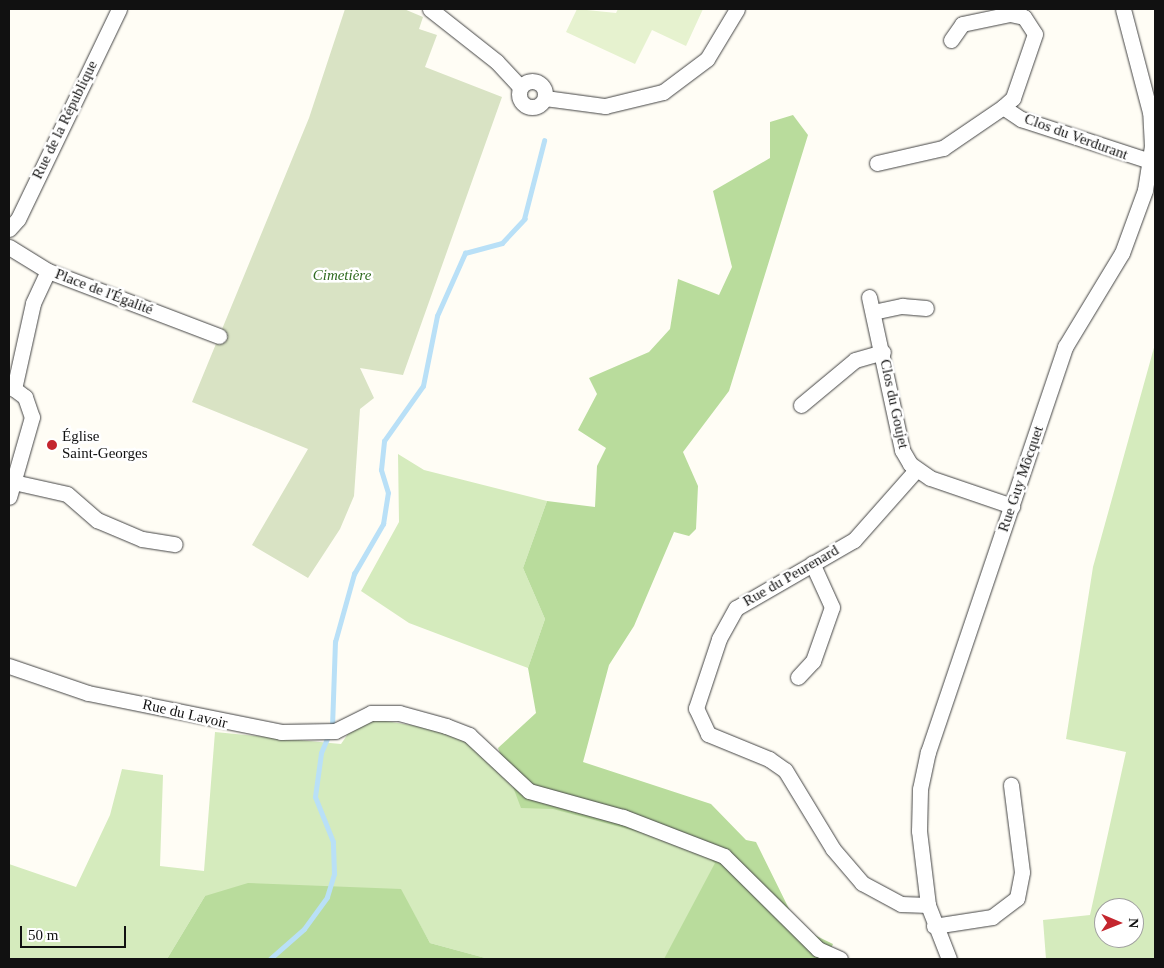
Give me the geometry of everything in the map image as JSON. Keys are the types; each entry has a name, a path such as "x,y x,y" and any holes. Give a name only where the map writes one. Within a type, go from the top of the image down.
{"street":[{"name":"Rue de la République","path":"9,229 18,219 119,9"},
{"path":"430,9 497,62 520,87 536,81 542,86 545,98 605,106 663,92 707,59 737,9"},
{"name":"Rue Guy Môcquet","path":"949,959 934,926 928,905 918,810 928,752 1066,347 1122,253 1135,224 1150,161 1150,112 1123,9"},
{"name":"Clos du Verdurant","path":"878,163 943,148 1003,107 1012,98 1035,34 1032,23 1010,14 962,24 951,40"},
{"name":"Clos du Verdurant","path":"1003,107 1021,119 1150,161"},
{"path":"9,247 48,271"},
{"name":"Place de l'Égalité","path":"9,497 11,482 32,417 25,397 12,387 33,303 48,271 218,336"},
{"name":"Clos du Goujet","path":"868,297 874,312 883,352 902,450 916,470"},
{"path":"874,312 902,306 926,308"},
{"name":"Clos du Goujet","path":"801,405 855,360 883,352"},
{"path":"916,470 1012,506"},
{"name":"Rue du Peurenard","path":"916,470 854,540 752,595 728,618 697,700 698,722 708,734 769,759 785,770 833,849 862,883 901,904 928,905"},
{"path":"11,482 67,494 96,520 142,539 175,544"},
{"path":"798,677 813,661 832,607 812,563"},
{"name":"Rue du Lavoir","path":"9,666 88,693 231,725 322,733 335,731 362,715 399,713 469,735 529,790 623,817 724,856 812,943 840,959"},
{"path":"934,926 992,917 1017,898 1022,872 1011,785"}],"green space":[{"name":"Cimetière","path":"345,9 404,9 423,17 419,29 437,35 425,67 502,97 403,375 360,368 374,398 360,409 354,496 340,529 308,578 252,545 308,449 192,402 309,118"},
{"path":"577,9 616,13 618,9 703,9 686,46 652,30 635,64 566,32"},
{"path":"793,115 808,135 729,391 683,452 698,486 696,529 689,536 674,532 634,626 609,665 583,762 711,804 746,840 756,842 798,927 833,944 827,959 664,959 715,863 691,846 553,809 521,808 498,748 536,713 528,668 545,619 523,568 547,501 595,507 597,466 606,448 578,430 597,394 589,378 649,352 670,329 678,279 719,295 732,267 713,191 770,158 770,122"},
{"path":"1155,344 1155,959 1046,959 1043,920 1090,915 1126,752 1066,739 1093,567"},
{"path":"398,454 424,470 547,501 523,568 545,619 528,668 409,623 361,591 399,522"},
{"path":"373,719 442,730 474,746 527,802 694,816 756,899 824,959 489,959 430,943 400,889 205,896 167,959 9,959 9,864 76,887 110,815 122,769 163,775 160,866 204,871 215,732 341,744 354,725"},
{"path":"248,883 401,889 430,943 489,959 167,959 205,896"}],"waterway":[{"path":"332,727 335,642 354,574 383,524 388,493 381,470 384,441 423,386 437,316 465,253 502,243 524,219 544,141"},
{"path":"270,959 304,929 327,897 334,874 333,842 315,797 321,753 329,734"}],"place":[{"name":"Église Saint-Georges","path":"52,445"}]}
